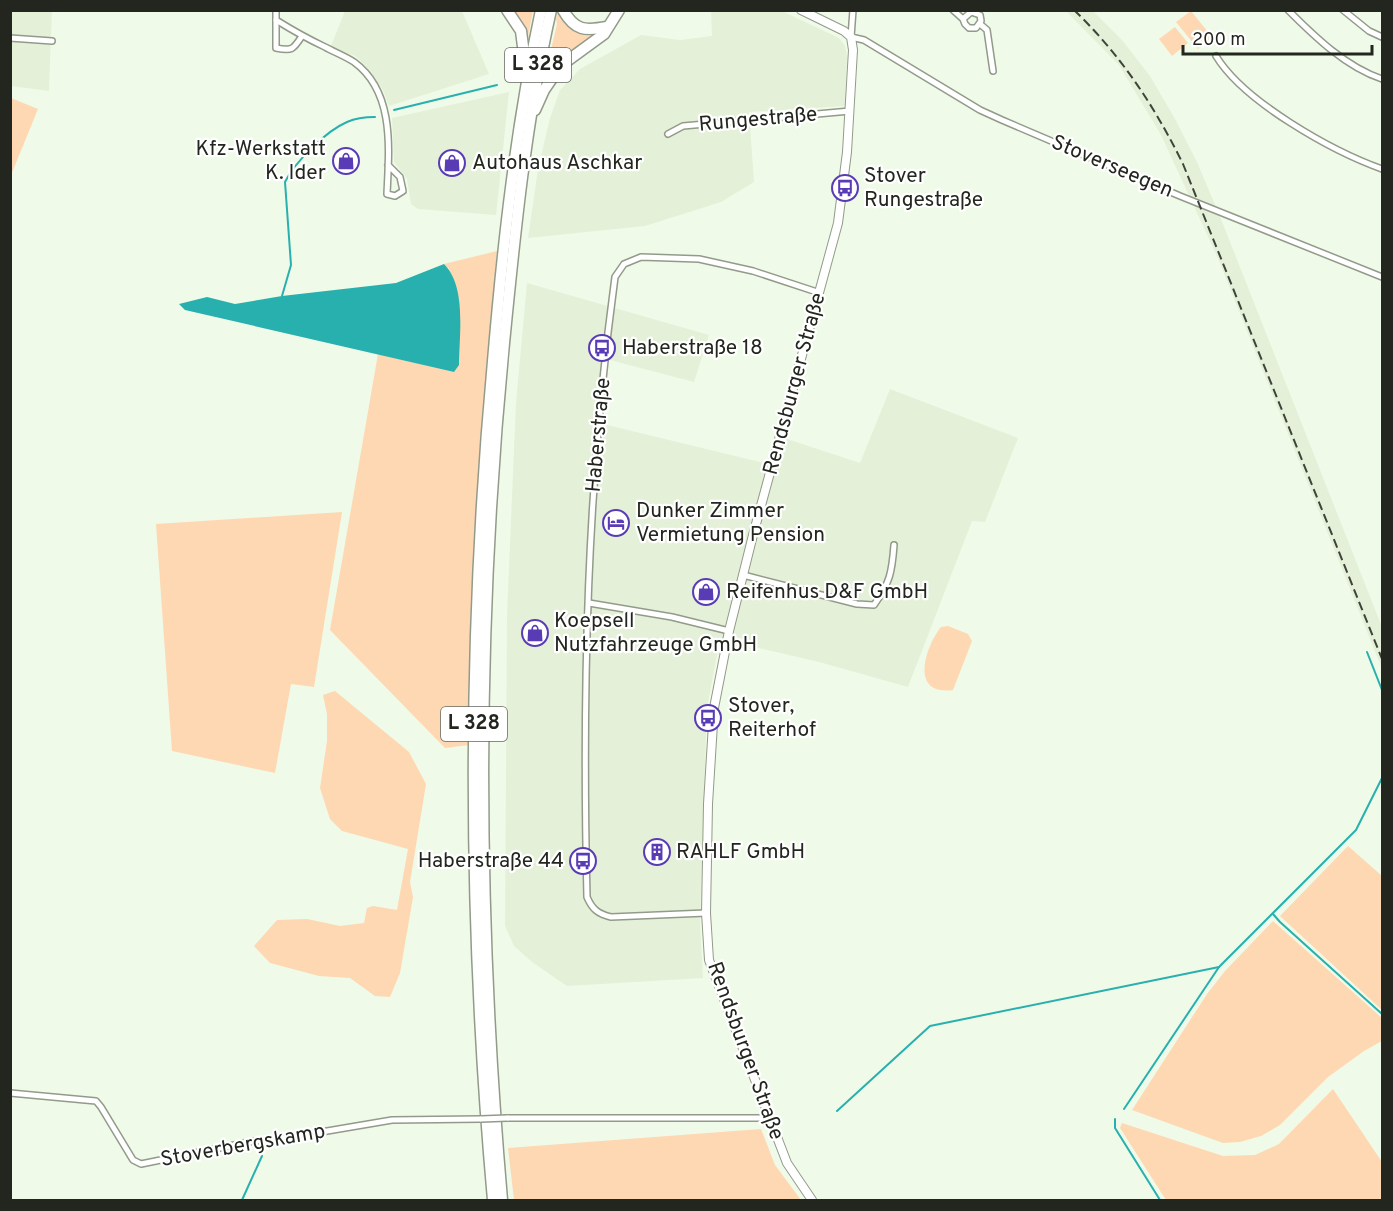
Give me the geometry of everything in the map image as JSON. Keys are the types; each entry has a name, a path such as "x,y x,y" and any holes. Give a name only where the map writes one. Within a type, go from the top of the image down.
{"highway":[{"path":"507,10 521,31 526,56 522,105"},
{"name":"L 328","path":"493,1200 480,1018 475,890 475,671 478,562 487,421 503,248 522,105 541,10"},
{"name":"L 328","path":"502,1200 492,1062 486,925 484,675 493,465 515,225 538,65 551,10"},
{"path":"563,10 570,22 580,28 592,30 607,27"},
{"path":"529,121 556,71 604,34 619,10"}],"street":[{"path":"276,10 276,48 290,51 296,47 302,36"},
{"path":"801,10 844,31 851,37"},
{"name":"Rendsburger Straße","path":"812,1200 787,1163 709,960 706,913 708,804 714,708 729,631 838,223 847,152 853,10"},
{"path":"952,10 963,19 969,28 976,28 980,24 980,15 975,13 971,12 963,19"},
{"path":"1288,10 1332,51 1383,79"},
{"path":"1343,10 1369,31 1383,37"},
{"path":"276,20 302,36 352,60 373,81 386,117 387,194 395,196 403,191 400,177 388,165"},
{"path":"980,24 987,30 993,71"},
{"name":"Stoverseegen","path":"851,37 864,40 974,106 1002,120 1180,196 1383,277"},
{"path":"10,38 52,41"},
{"path":"1216,56 1225,71 1278,114 1339,151 1383,169"},
{"name":"Rungestraße","path":"668,134 683,126 849,111"},
{"name":"Haberstraße","path":"706,913 611,917 597,912 586,897 584,777 589,603 599,423 615,277 624,264 641,257 699,259 753,271 820,292"},
{"path":"743,575 857,604 874,605 884,592 892,571 894,545"},
{"path":"589,603 672,617 729,631"},
{"name":"Stoverbergskamp","path":"10,1094 96,1101 133,1160 141,1164 254,1141 286,1138 392,1120 769,1118"}],"shaded area":[{"path":"11,11 52,11 49,91 11,86"},
{"path":"345,11 462,11 489,74 389,106 383,90 365,65 355,56 331,46"},
{"path":"511,11 533,11 528,37 523,26"},
{"path":"558,11 567,23 597,35 547,78 545,75"},
{"path":"711,11 782,11 839,38 845,46 847,57 845,106 749,112 754,182 721,202 645,226 528,238 538,169 550,118 560,90 580,69 641,35 680,40 712,36"},
{"path":"1066,11 1093,11 1122,40 1150,76 1197,162 1382,627 1382,669 1217,256 1161,135 1119,65"},
{"path":"1191,11 1212,37 1198,49 1176,22"},
{"path":"1175,27 1188,43 1172,56 1159,39"},
{"path":"509,92 496,215 418,209 411,204 407,179 394,162 392,118"},
{"path":"11,98 38,109 11,175"},
{"path":"497,251 478,498 469,745 445,748 330,630 378,354 454,372 449,269 444,264"},
{"path":"527,283 709,335 694,382 606,359 599,423 768,464 775,435 860,463 890,389 1018,438 985,522 972,521 908,687 819,662 720,639 707,708 700,923 703,978 567,986 532,962 514,946 505,926 507,614 516,402"},
{"path":"342,512 314,687 291,684 275,773 172,751 156,524"},
{"path":"948,626 968,634 972,641 953,690 939,690 930,686 924,668 935,636 941,627"},
{"path":"335,691 409,752 426,784 410,882 413,897 400,973 390,997 375,996 350,978 319,976 270,963 254,946 277,920 307,919 340,926 364,923 367,908 373,906 397,910 408,849 342,831 330,819 320,788 327,741 327,714 323,695"},
{"path":"1348,846 1382,876 1382,1010 1280,916"},
{"path":"1273,921 1382,1018 1382,1041 1328,1077 1280,1125 1261,1136 1240,1142 1223,1143 1132,1110 1207,994 1225,971"},
{"path":"1333,1089 1382,1162 1382,1200 1166,1200 1120,1128 1122,1123 1223,1156 1255,1155 1279,1144"},
{"path":"761,1129 775,1165 801,1200 514,1200 508,1148"}],"water":[{"path":"444,264 456,285 459,298 459,365 454,372 185,310 179,304 207,297 235,304 282,296 396,283"}],"waterway":[{"path":"394,110 497,85"},
{"path":"282,296 291,265 285,182 303,157 330,132 350,121 375,117"},
{"path":"1367,652 1382,690"},
{"path":"837,1111 930,1026 1219,967 1356,830 1382,778"},
{"path":"1273,914 1382,1014"},
{"path":"1124,1109 1219,967"},
{"path":"1115,1119 1115,1128 1160,1200"},
{"path":"242,1200 262,1156"}],"railway":[{"path":"1074,10 1107,45 1136,82 1183,164 1382,659"}],"place":[{"name":"Kfz-Werkstatt K. Ider","path":"346,161"},
{"name":"Autohaus Aschkar","path":"452,163"},
{"name":"Stover Rungestraße","path":"845,188"},
{"name":"Haberstraße 18","path":"602,348"},
{"name":"Dunker Zimmer Vermietung Pension","path":"616,523"},
{"name":"Reifenhus D&F GmbH","path":"706,592"},
{"name":"Koepsell Nutzfahrzeuge GmbH","path":"535,633"},
{"name":"Stover, Reiterhof","path":"708,718"},
{"name":"RAHLF GmbH","path":"657,852"},
{"name":"Haberstraße 44","path":"583,861"}]}
